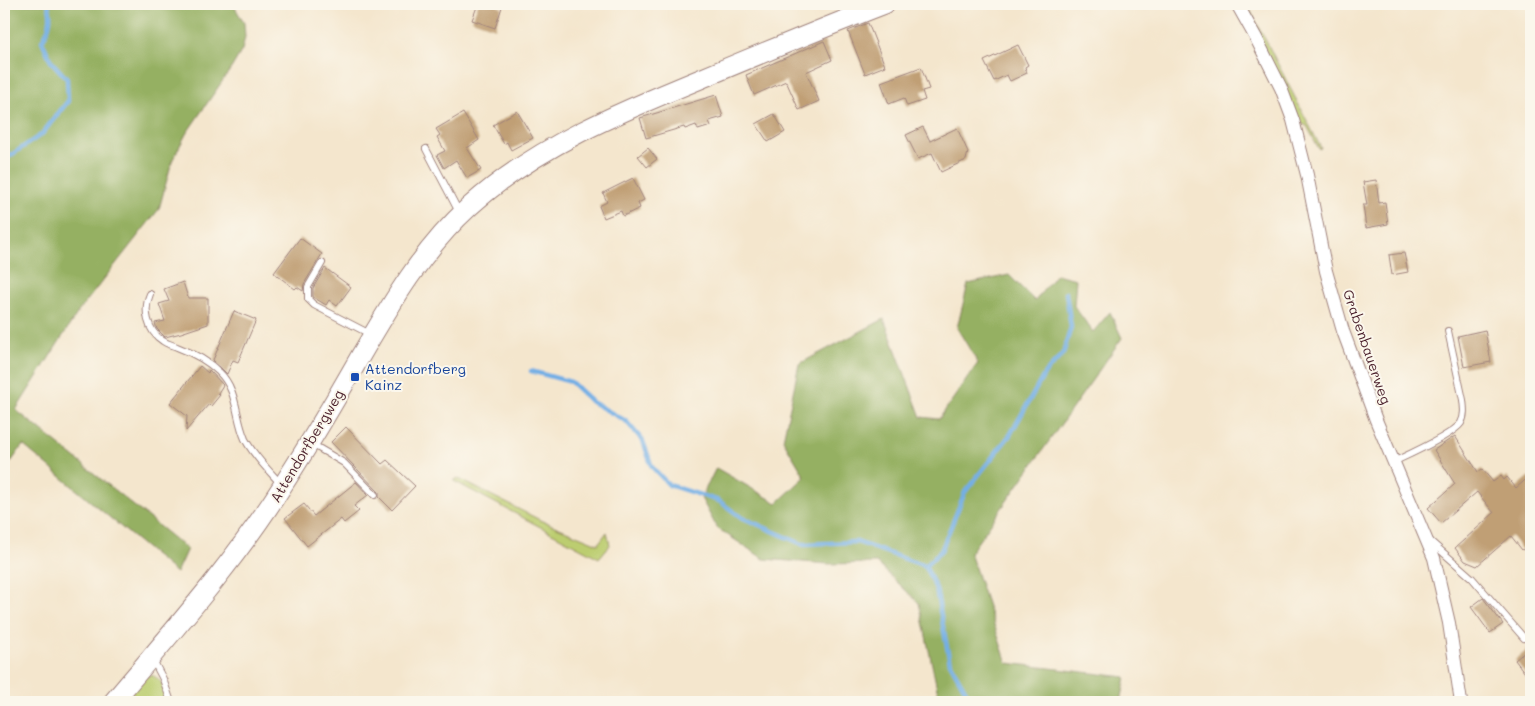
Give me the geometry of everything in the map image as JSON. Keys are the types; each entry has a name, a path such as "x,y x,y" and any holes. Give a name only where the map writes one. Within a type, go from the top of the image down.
{"street":[{"name":"Attendorfbergweg","path":"113,702 230,562 283,486 395,296 418,264 460,216 480,197 512,173 596,124 664,94 885,4"},
{"name":"Grabenbauerweg","path":"1237,4 1273,71 1293,120 1307,175 1326,271 1343,331 1393,462 1434,558 1443,593 1461,702"}],"lane":[{"path":"426,149 460,216"},
{"path":"322,263 308,288 308,299 314,305 372,335"},
{"path":"150,294 146,304 146,314 150,326 164,343 192,353 220,373 231,390 246,439 253,451 283,486"},
{"path":"1393,462 1454,429 1462,421 1463,400 1448,330"},
{"path":"309,443 344,463 375,495"},
{"path":"1426,537 1472,578 1524,638"},
{"path":"151,656 163,679 171,702"}],"green space":[{"path":"4,4 233,4 244,23 245,37 242,50 186,134 172,161 159,209 78,312 16,410 187,549 176,573 23,445 4,472"},
{"path":"1242,4 1247,4 1321,148 1319,149 1307,126 1300,123"},
{"path":"1056,274 1076,279 1074,306 1093,332 1110,312 1122,338 970,553 1007,663 1126,677 1121,702 949,702 939,698 919,603 877,563 828,564 764,559 717,528 701,498 716,468 777,503 805,477 783,440 799,364 884,319 921,417 939,419 978,363 957,328 968,284 1009,275 1035,301"},
{"path":"457,478 540,520 598,544 607,532 610,545 599,558 454,481"},
{"path":"150,675 161,682 169,702 123,702 147,676"}],"building":[{"path":"478,4 494,4 502,7 495,28 472,20"},
{"path":"868,23 885,66 865,74 848,31"},
{"path":"824,41 832,60 806,72 819,101 799,110 786,81 754,95 746,75"},
{"path":"1018,45 1028,65 1025,67 1027,73 1010,81 1007,75 994,81 984,61"},
{"path":"921,67 929,89 922,91 925,100 907,106 904,98 889,104 881,82"},
{"path":"716,95 723,117 709,121 711,126 698,130 696,125 685,129 684,127 646,138 640,118"},
{"path":"517,111 533,138 511,150 507,142 504,144 493,125"},
{"path":"463,113 479,140 467,148 481,170 467,178 456,160 444,168 437,155 445,151 437,137 440,135 436,129"},
{"path":"774,114 785,132 768,142 756,124"},
{"path":"923,127 930,141 957,128 968,152 966,160 941,172 932,153 918,159 906,135"},
{"path":"648,148 657,159 647,167 638,156"},
{"path":"633,178 644,200 638,203 640,208 623,216 621,211 604,218 599,206 607,202 603,193"},
{"path":"1376,180 1379,203 1385,202 1388,224 1366,228 1363,205 1367,205 1363,182"},
{"path":"300,238 322,254 304,284 303,291 297,287 295,289 274,273"},
{"path":"1404,253 1408,272 1392,275 1389,255"},
{"path":"325,268 351,287 337,306 329,300 326,305 313,297 313,288"},
{"path":"183,282 188,298 208,298 208,324 165,337 157,329 155,323 165,321 159,304 169,301 164,289"},
{"path":"234,311 256,320 238,362 233,360 227,374 213,360"},
{"path":"1485,330 1491,362 1464,367 1458,336"},
{"path":"200,366 208,373 209,370 223,385 218,393 220,395 211,406 209,404 186,431 187,416 170,403"},
{"path":"346,427 382,464 387,460 415,486 392,510 379,497 379,492 331,442"},
{"path":"1455,436 1478,472 1482,469 1493,482 1501,476 1504,480 1507,477 1516,488 1531,475 1531,545 1522,550 1511,536 1477,566 1465,561 1455,548 1494,513 1477,492 1441,523 1428,508 1455,484 1434,450"},
{"path":"356,482 368,495 354,506 359,511 344,523 341,519 307,546 285,518 304,504 314,516"},
{"path":"1483,598 1503,624 1490,633 1471,607"},
{"path":"1531,647 1531,681 1515,660"}],"waterway":[{"path":"4,160 42,134 68,101 67,79 51,61 42,41 49,23 48,4"},
{"path":"925,566 941,551 965,492 1010,435 1045,373 1063,354 1071,327 1066,293"},
{"path":"531,371 571,382 592,402 626,421 643,441 652,467 669,485 719,501 741,517 802,544 857,542 925,566 936,589 950,663 972,702"}],"place":[{"name":"Attendorfberg Kainz","path":"355,377"}]}
